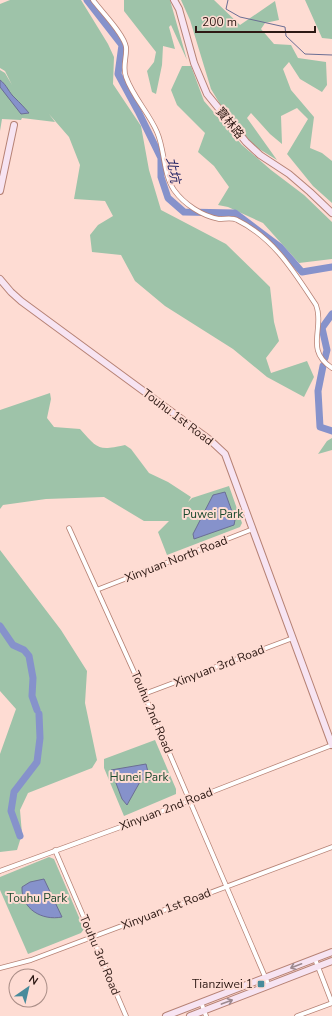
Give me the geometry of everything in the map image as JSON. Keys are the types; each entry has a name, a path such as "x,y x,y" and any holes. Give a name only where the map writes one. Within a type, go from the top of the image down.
{"street":[{"path":"93,0 126,45 125,75 133,94 157,132 162,147 168,177 174,190 188,204 205,216 220,219 235,219 255,232 284,257 319,311 316,346 325,364 332,368"},
{"name":"寶林路","path":"174,0 179,9 194,63 207,94 246,142 260,155 310,192 332,213"},
{"path":"0,191 2,164 14,125"},
{"name":"Touhu 1st Road","path":"0,279 11,292 21,300 218,446 229,464 332,745"},
{"name":"Touhu 2nd Road","path":"69,528 98,589 144,694 269,987"},
{"name":"Xinyuan North Road","path":"98,589 253,529"},
{"name":"Xinyuan 3rd Road","path":"144,694 293,638"},
{"name":"Xinyuan 2nd Road","path":"0,871 138,821 189,799 332,745"},
{"name":"Xinyuan 1st Road","path":"0,968 31,960 332,847"},
{"name":"Touhu 3rd Road","path":"56,850 126,1016"},
{"path":"166,1016 332,952"},
{"path":"298,1016 332,1003 316,959"},
{"path":"190,1016 205,1013 332,961"},
{"path":"201,1002 205,1013"}],"green space":[{"path":"10,0 81,0 108,44 114,57 113,84 141,126 149,170 161,210 226,244 270,287 274,322 279,341 266,358 271,373 307,361 314,377 304,397 267,377 233,349 165,306 135,281 121,255 92,252 90,235 98,225 113,216 105,201 74,199 80,165 69,137 49,114 55,122 22,118 21,120 2,119 0,131 0,70 5,73 12,85 5,71 0,68 0,4"},
{"path":"124,0 170,0 187,60 171,25 169,27 175,49 163,46 162,65 156,94 152,92 147,71 154,62 156,52 124,11"},
{"path":"181,0 214,0 240,25 275,1 279,20 265,23 261,29 274,44 291,45 298,58 326,62 327,85 322,92 300,79 289,62 283,69 291,90 314,117 310,148 322,153 332,161 332,203 313,186 287,154 308,119 297,108 281,116 282,144 270,134 251,113 247,118 277,160 253,145 223,109 211,89 190,20"},
{"path":"305,0 332,0 332,39 322,38"},
{"path":"182,66 191,66 204,101 242,145 271,170 304,195 332,222 332,259 299,263 263,223 228,207 218,205 229,187 214,166 198,152 205,133 177,105 171,90"},
{"name":"Puwei Park","path":"50,393 51,399 47,418 54,427 80,429 99,447 109,448 125,445 131,449 149,473 168,482 191,497 188,502 192,498 229,486 242,523 240,527 167,555 158,532 169,521 144,521 104,497 46,499 3,505 0,509 0,410"},
{"path":"332,438 332,450 318,454 327,441"},
{"path":"0,550 61,630 87,671 85,703 97,760 92,768 28,793 20,810 22,834 17,850 0,852 0,754 16,709 0,691"},
{"name":"Hunei Park","path":"155,740 176,789 176,794 124,816 104,768 104,759"},
{"name":"Touhu Park","path":"49,857 54,859 84,929 81,933 28,954 0,890 0,877"}],"water":[{"path":"0,80 29,113 21,114 0,87"},
{"path":"225,492 235,520 234,525 194,539 193,534 213,495"},
{"path":"146,764 150,780 141,780 127,805 122,799 111,770"},
{"path":"44,879 62,917 54,918 40,915 34,912 25,902 22,887 30,882"}],"waterway":[{"name":"北坑","path":"87,0 122,45 118,74 161,158 161,177 168,198 184,212 235,213 280,247 302,272 332,267"},
{"path":"228,0 226,9 240,17 285,27 286,36 305,54 332,55"},
{"name":"北坑","path":"325,358 327,350 322,328 332,314"},
{"name":"北坑","path":"323,366 318,391 320,427 332,431"},
{"path":"0,626 13,645 24,650 29,656 33,678 32,696 37,710"},
{"path":"20,836 11,811 14,792 37,762 40,738 39,714"}],"place":[{"name":"Tianziwei 1","path":"261,984"}]}
